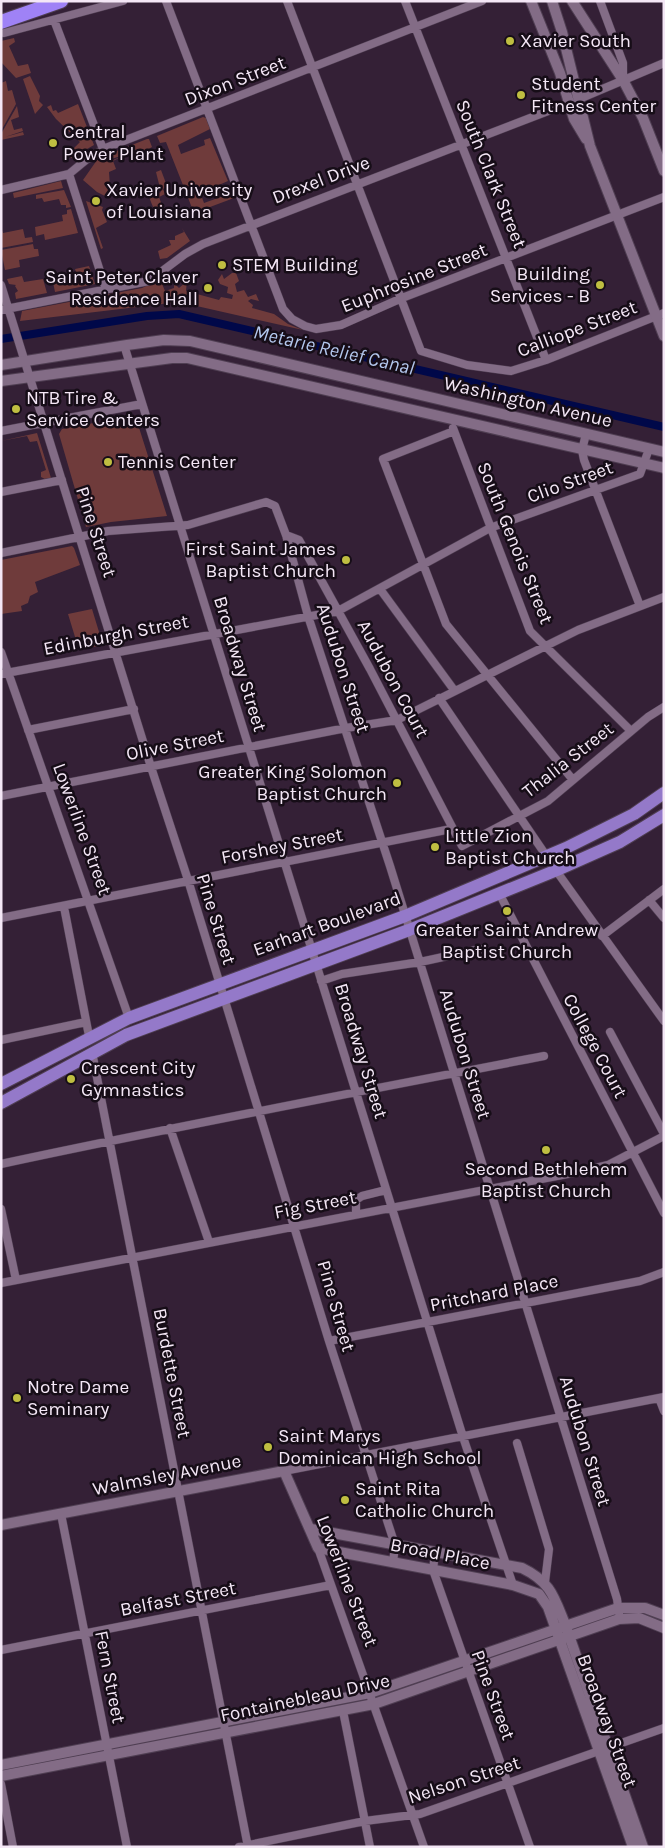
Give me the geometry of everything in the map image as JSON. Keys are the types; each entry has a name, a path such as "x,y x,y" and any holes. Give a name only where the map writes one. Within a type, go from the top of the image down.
{"highway":[{"path":"1,12 40,1"},
{"path":"2,28 61,1"}],"main road":[{"name":"Earhart Boulevard","path":"1,1084 89,1036 129,1018 405,916 547,856 616,825 664,793"},
{"name":"Earhart Boulevard","path":"1,1103 126,1035 409,930 556,870 620,842 664,815"}],"street":[{"path":"2,28 54,20 123,1"},
{"path":"166,1 252,224"},
{"path":"287,1 402,298"},
{"name":"South Clark Street","path":"405,1 546,360"},
{"name":"Dixon Street","path":"1,190 69,174 81,163 103,149 482,1"},
{"path":"531,1 574,101"},
{"path":"552,1 574,101 577,125 590,146 660,315 664,336"},
{"path":"572,1 623,80 643,118 664,171"},
{"path":"600,1 624,63 623,80"},
{"path":"54,20 103,149"},
{"name":"Drexel Drive","path":"5,309 148,280 193,249 252,224 574,101 664,63"},
{"path":"69,174 106,290"},
{"name":"Euphrosine Street","path":"252,224 287,315 299,324 316,329 341,325 402,298 664,198"},
{"name":"Pine Street","path":"1,285 5,309 13,322 31,376 329,1341 395,1545 393,1563"},
{"name":"Calliope Street","path":"402,298 422,351 467,365 512,371 546,360 660,315"},
{"name":"Washington Avenue","path":"1,365 124,345 177,340 256,356 664,452"},
{"name":"Broadway Street","path":"124,345 463,1437 513,1585"},
{"path":"252,373 256,356"},
{"name":"Washington Avenue","path":"1,381 130,363 187,358 664,468"},
{"path":"384,403 388,388"},
{"path":"1,432 142,404"},
{"name":"South Genois Street","path":"450,419 530,631 632,731"},
{"path":"530,438 534,422"},
{"path":"454,431 383,459 446,624 573,780"},
{"path":"586,434 582,450 595,491 640,606"},
{"path":"644,464 649,449"},
{"name":"Clio Street","path":"380,589 490,528 640,474 644,464"},
{"path":"1,492 62,480"},
{"name":"Audubon Street","path":"179,526 266,502 271,502 275,506 286,535 308,616 346,728 420,962 453,1074 561,1418 618,1608 619,1619"},
{"path":"1,553 108,531 179,526"},
{"name":"Audubon Court","path":"286,535 300,540 397,720 462,846"},
{"path":"380,589 454,690"},
{"name":"Edinburgh Street","path":"5,674 116,651 338,611 380,589"},
{"name":"Olive Street","path":"1,796 346,728 397,720 486,674 578,630 664,597"},
{"name":"Lowerline Street","path":"1,652 5,674 28,730 129,1018"},
{"path":"439,698 556,870 664,1021"},
{"name":"Thalia Street","path":"462,846 548,801 632,731 664,707"},
{"path":"28,730 134,709"},
{"name":"Forshey Street","path":"1,918 452,829"},
{"path":"602,936 664,890"},
{"name":"College Court","path":"499,893 664,1212"},
{"path":"649,900 664,918"},
{"path":"64,907 89,1036"},
{"path":"321,981 359,970 420,962 480,949"},
{"path":"1,1040 86,1022"},
{"path":"610,1032 664,1135"},
{"name":"Burdette Street","path":"92,1052 248,1846"},
{"path":"1,1164 170,1128 356,1094 544,1056"},
{"path":"170,1128 209,1242"},
{"name":"Fig Street","path":"1,1283 583,1171 608,1165 664,1135"},
{"path":"356,1214 356,1200 362,1196 386,1190"},
{"path":"1,1209 16,1280"},
{"name":"Pritchard Place","path":"329,1341 640,1281 664,1272"},
{"path":"661,1398 664,1411"},
{"name":"Walmsley Avenue","path":"1,1525 661,1398"},
{"path":"517,1443 549,1548 545,1582 552,1592 560,1626"},
{"name":"Lowerline Street","path":"284,1471 311,1529 332,1585 424,1847"},
{"name":"Fern Street","path":"61,1514 127,1847"},
{"name":"Broad Place","path":"311,1529 522,1568 545,1582"},
{"name":"Broad Place","path":"318,1548 513,1585 539,1594 548,1607"},
{"name":"Pine Street","path":"435,1552 432,1570 530,1847"},
{"name":"Belfast Street","path":"1,1650 332,1585"},
{"name":"Broadway Street","path":"548,1607 560,1626 604,1750 643,1847"},
{"name":"Fontainebleau Drive","path":"1,1765 370,1693 560,1626 618,1608 645,1608 664,1615"},
{"name":"Fontainebleau Drive","path":"1,1776 374,1704 619,1619 639,1618 664,1628"},
{"path":"343,1711 370,1847"},
{"name":"Nelson Street","path":"239,1847 365,1822 413,1815 664,1728"},
{"name":"Broadway Street","path":"604,1750 633,1847"},
{"path":"1,1784 13,1847"}],"shaded area":[{"path":"14,38 15,42 9,46 18,66 28,64 31,73 16,78 1,62 1,41"},
{"path":"30,76 40,96 39,101 43,105 35,114 23,79"},
{"path":"6,81 8,91 12,90 16,104 1,131 1,83"},
{"path":"78,104 94,145 71,158 67,155 80,142 56,119 47,107 51,105 53,111 56,110 58,113"},
{"path":"17,106 19,117 11,120 14,130 22,128 23,131 5,137 23,132 24,135 1,140 1,134"},
{"path":"203,117 206,118 210,129 178,145 181,154 205,145 204,140 210,138 228,181 205,191 201,195 204,203 229,194 231,191 234,198 194,213 166,142 160,143 157,136"},
{"path":"149,139 152,147 147,150 149,155 144,158 141,150 111,159 99,158"},
{"path":"125,155 113,161 116,169 109,172 110,187 105,196 83,180 97,160 111,161"},
{"path":"161,170 167,186 163,189 165,194 159,197 164,211 162,209 155,212 149,197 161,192 156,172"},
{"path":"61,181 63,188 14,198 13,193"},
{"path":"64,190 71,207 66,208 66,205 61,205 59,199 44,202 42,198 36,199 36,195"},
{"path":"86,201 103,207 102,210 107,222 96,228 103,248 101,249"},
{"path":"71,209 78,233 45,240 44,234 36,236 35,227 63,221 62,215 67,214 67,210"},
{"path":"1,227 3,233 23,229 25,238 32,237 33,242 1,248"},
{"path":"182,228 190,241 167,258 160,259 158,251 171,245 169,240 175,240 175,236 184,232"},
{"path":"33,244 34,249 38,249 39,256 19,260 20,267 5,270 1,250"},
{"path":"89,266 95,284 55,292 53,282 72,278 71,273 76,272 75,269"},
{"path":"232,273 236,273 239,281 235,284 237,292 244,290 248,297 256,294 259,301 251,299 248,301 253,305 252,308 274,314 288,324 303,330 179,302 20,321 22,311 142,288 160,279 165,291 174,288 174,283 179,288 187,281 186,291 219,300 221,297 232,299 233,295 227,293 228,287 220,284 218,280 222,274 224,279"},
{"path":"22,276 24,282 43,279 47,293 16,299 15,293 18,291 16,285 9,284 7,279"},
{"name":"Tennis Center","path":"135,415 167,516 111,522 86,527 59,434 62,429"},
{"path":"37,433 51,478 45,479 41,477 41,472 46,470 37,441 30,442 27,436 1,441"},
{"path":"72,546 80,565 35,582 38,592 30,596 28,603 21,606 22,611 1,614 1,560"},
{"path":"92,609 103,645 79,650 68,614"}],"waterway":[{"name":"Metarie Relief Canal","path":"1,339 147,316 179,314 664,427"}],"place":[{"name":"Xavier South","path":"510,41"},
{"name":"Student Fitness Center","path":"521,95"},
{"name":"Central Power Plant","path":"53,143"},
{"name":"Xavier University of Louisiana","path":"96,201"},
{"name":"STEM Building","path":"222,265"},
{"name":"Building Services - B","path":"600,285"},
{"name":"Saint Peter Claver Residence Hall","path":"208,288"},
{"name":"NTB Tire & Service Centers","path":"16,409"},
{"name":"Tennis Center","path":"108,462"},
{"name":"First Saint James Baptist Church","path":"346,560"},
{"name":"Greater King Solomon Baptist Church","path":"397,783"},
{"name":"Little Zion Baptist Church","path":"435,847"},
{"name":"Greater Saint Andrew Baptist Church","path":"507,911"},
{"name":"Crescent City Gymnastics","path":"71,1079"},
{"name":"Second Bethlehem Baptist Church","path":"546,1150"},
{"name":"Notre Dame Seminary","path":"17,1398"},
{"name":"Saint Marys Dominican High School","path":"268,1447"},
{"name":"Saint Rita Catholic Church","path":"345,1500"}]}
